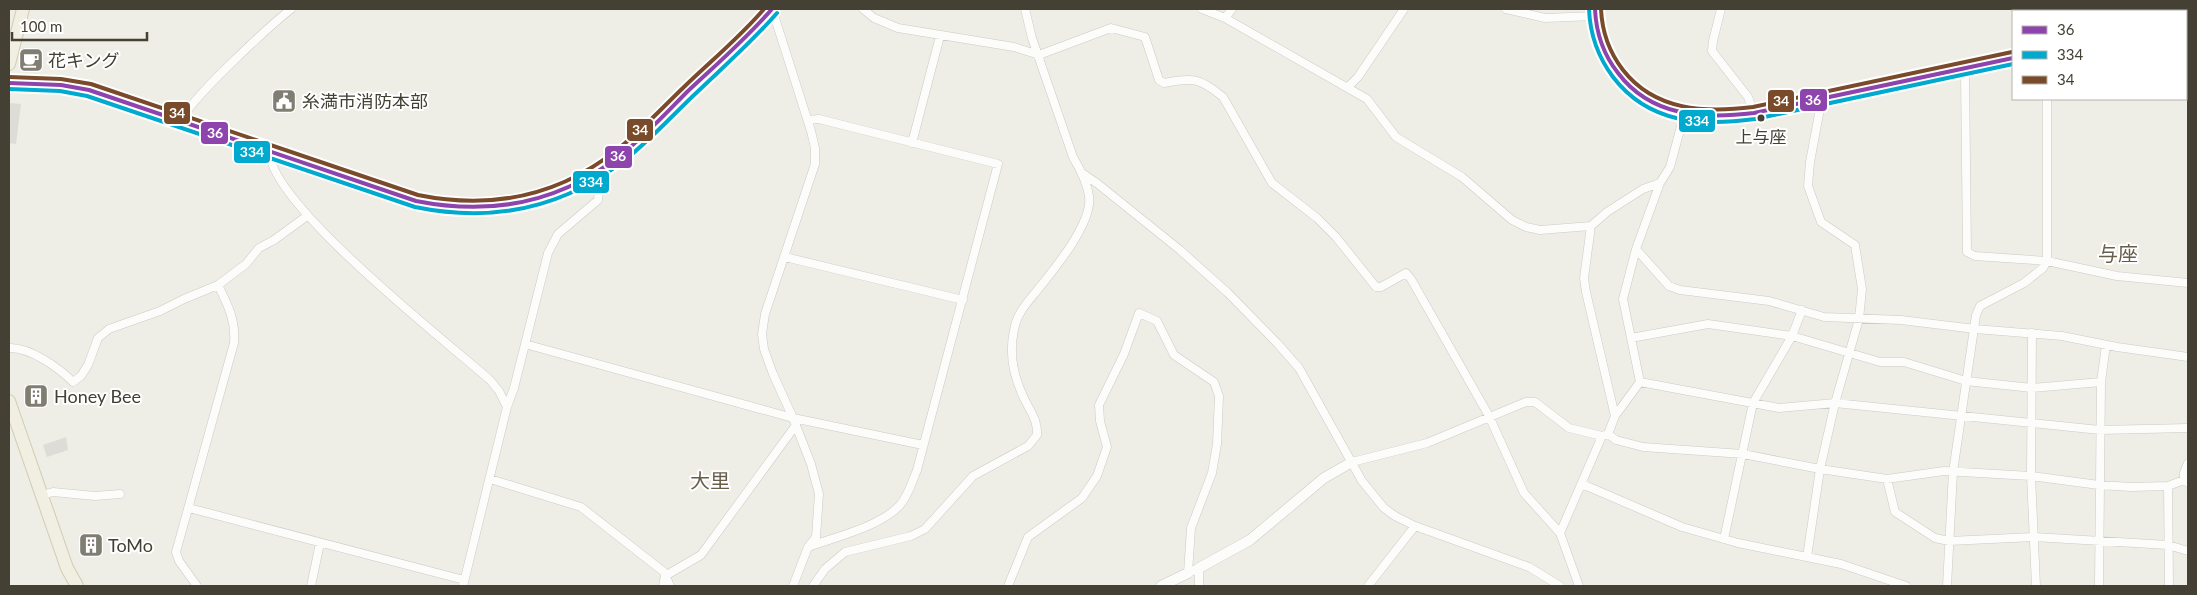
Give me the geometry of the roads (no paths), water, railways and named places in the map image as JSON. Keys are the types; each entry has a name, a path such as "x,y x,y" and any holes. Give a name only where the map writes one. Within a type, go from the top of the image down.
{"main road":[{"path":"9,64 23,9"},
{"path":"9,82 46,83 75,87 416,201 461,209 490,208 523,203 556,192 591,176 632,146 771,10"},
{"path":"1595,12 1604,51 1624,83 1643,100 1665,110 1684,115 1729,117 1754,113 2012,58"},
{"path":"9,400 67,568 76,586"}],"street":[{"path":"181,122 186,112 216,80 291,9"},
{"path":"863,9 882,23 940,36 1014,47 1039,55 1111,28 1145,37 1160,80 1164,83 1187,78 1211,88 1223,97 1272,183 1295,199 1330,231 1376,287 1381,287 1406,273 1411,279 1489,416 1524,493 1560,532 1579,586"},
{"path":"813,586 826,569 845,552 911,536 925,529 973,476 1014,455 1035,440 1038,430 1035,419 1013,372 1014,331 1022,309 1052,272 1085,221 1089,206 1089,195 1032,38 1025,9"},
{"path":"1202,9 1225,18 1367,99 1396,137 1462,176 1512,220 1526,227 1540,230 1591,226 1607,212 1643,189 1660,183"},
{"path":"1225,18 1232,9"},
{"path":"1348,87 1358,77 1404,9"},
{"path":"1506,9 1544,18 1595,12"},
{"path":"1721,9 1712,51 1748,97 1754,113"},
{"path":"771,10 808,120 815,148 815,164 765,314 762,341 772,374 794,421 816,476 819,494 816,537 808,547 794,586"},
{"path":"912,143 940,36"},
{"path":"1963,68 1965,74 1967,252 1975,256 2048,262 2117,276 2188,283"},
{"path":"1807,557 1820,469 1835,403 1859,319 1862,289 1855,245 1821,222 1808,186 1810,162 1822,98"},
{"path":"1946,586 1952,472 1976,315 1980,306 2024,283 2048,262 2047,100"},
{"path":"1560,532 1615,416 1640,382 1623,299 1636,249 1660,183 1670,167 1684,115"},
{"path":"808,120 819,119 998,164 963,300 912,483 900,504 889,514 865,526 808,547"},
{"path":"270,152 275,173 307,216 358,265 490,380 499,391 507,407"},
{"path":"1082,173 1180,250 1228,293 1277,343 1299,368 1362,481 1384,508 1415,526 1515,560 1555,585"},
{"path":"189,508 464,583 507,407 526,344 548,253 558,234 598,200 598,192 591,176"},
{"path":"9,348 28,352 48,362 61,370 73,382 81,376 88,365 98,338 109,329 152,314 218,285 246,264 259,248 274,240 307,216"},
{"path":"1591,226 1584,278 1615,416"},
{"path":"1636,249 1666,283 1673,288 1690,292 1769,301 1824,317 1901,320 1975,329 2062,336 2106,345 2188,357"},
{"path":"785,257 963,300"},
{"path":"197,586 179,561 176,552 234,343 235,331 233,320 218,285"},
{"path":"1724,539 1753,403 1792,336 1802,310"},
{"path":"1008,586 1028,537 1082,498 1097,476 1107,447 1100,421 1099,405 1124,354 1139,313 1156,321 1174,354 1214,382 1219,396 1217,444 1212,473 1191,528 1188,573"},
{"path":"1630,338 1708,324 1792,336 1880,362 1904,362 1966,381 2032,388 2102,382"},
{"path":"2032,333 2031,476 2036,586"},
{"path":"526,344 794,421 923,444"},
{"path":"2099,586 2100,430 2106,345"},
{"path":"1640,382 1779,408 1835,403 2100,430 2188,428"},
{"path":"1161,586 1250,540 1324,478 1352,462 1427,443 1526,402 1535,402 1569,428 1605,435 1642,447 1743,454 1820,469 1887,479 1935,472 1952,472 2031,476 2099,485 2168,486 2186,482 2184,473 2188,463"},
{"path":"664,586 666,576 701,555 794,421"},
{"path":"490,479 581,507 664,572 670,586"},
{"path":"1887,479 1895,512 1935,538 1949,541 2034,537 2168,545 2188,551"},
{"path":"1582,484 1682,527 1724,539 1841,564 1906,586"},
{"path":"2168,486 2169,586"},
{"path":"42,494 53,492 95,496 120,494"},
{"path":"1368,586 1415,526"},
{"path":"311,586 320,543"},
{"path":"1199,568 1199,586"}],"place":[{"name":"花キング","path":"31,60"},
{"name":"糸満市消防本部","path":"284,101"},
{"name":"上与座","path":"1761,118"},
{"name":"Honey Bee","path":"36,396"},
{"name":"ToMo","path":"91,545"}],"district":[{"name":"与座","path":"2118,253"},
{"name":"大里","path":"710,480"}]}
